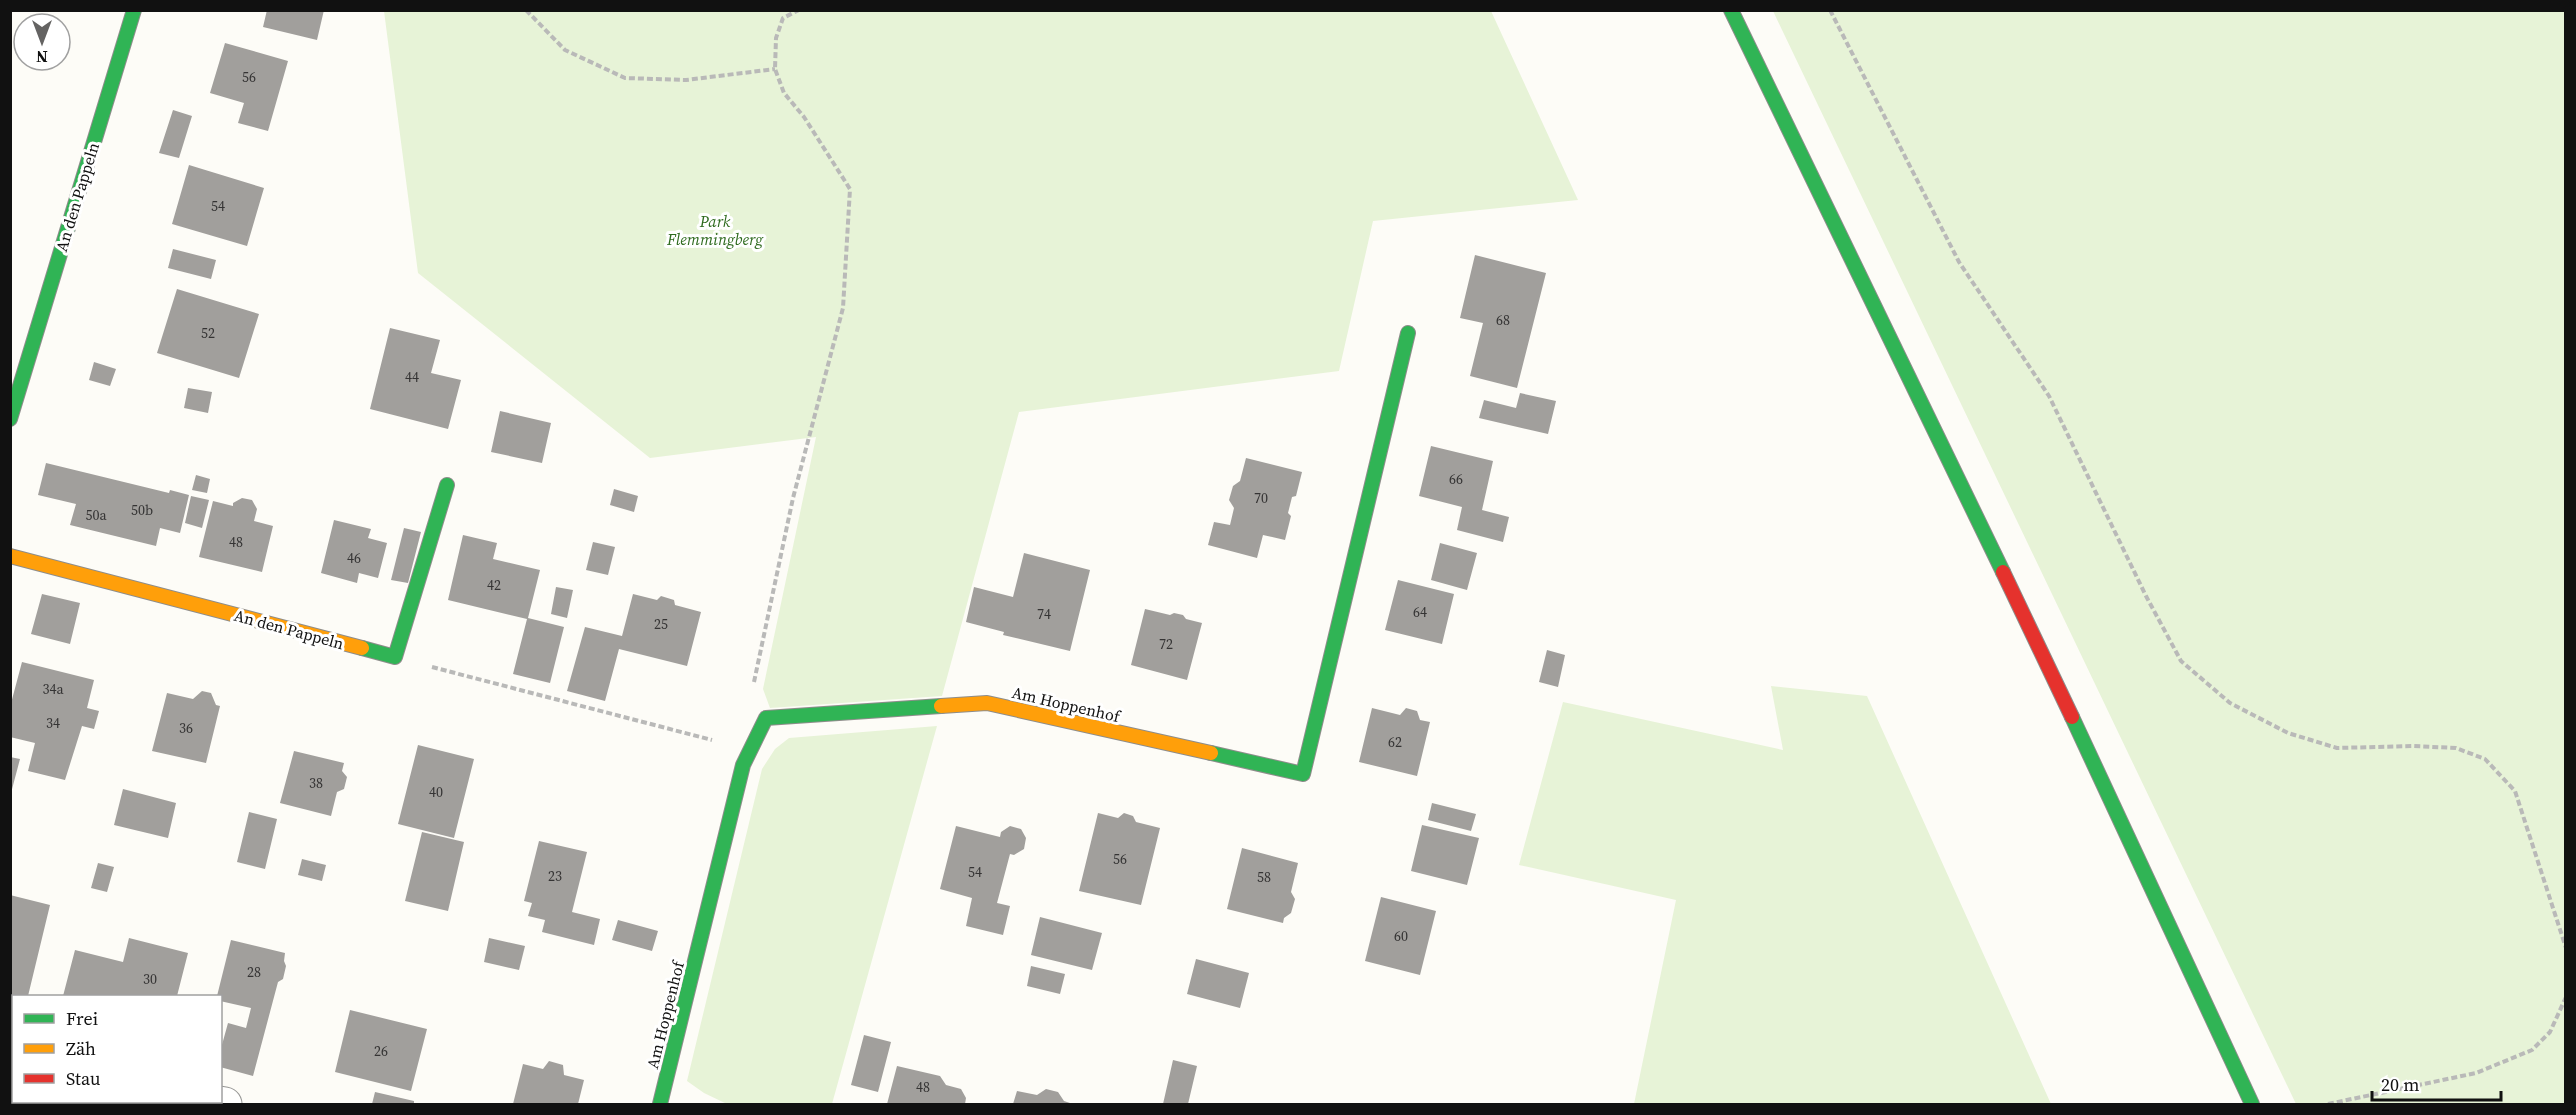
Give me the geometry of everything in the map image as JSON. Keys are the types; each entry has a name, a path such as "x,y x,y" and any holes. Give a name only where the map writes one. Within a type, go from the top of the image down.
{"main road":[{"name":"An den Pappeln","path":"10,419 134,10"},
{"path":"1731,10 2117,809 2252,1104"},
{"name":"Am Hoppenhof","path":"660,1104 743,765 766,718 987,703 1303,774 1408,333"},
{"path":"395,657 447,486"},
{"name":"An den Pappeln","path":"10,556 395,657"}],"path":[{"path":"526,10 565,50 625,78 686,80 775,69"},
{"path":"766,718 750,699 793,498 843,308 850,189 804,117 784,93 775,69 776,38 783,18 799,10"},
{"path":"1830,10 1959,262 2049,396 2146,596 2181,661 2230,703 2288,733 2337,748 2413,746 2456,748 2485,759 2515,790 2565,948"},
{"path":"395,657 751,750"},
{"path":"2328,1104 2476,1073 2532,1050 2550,1032 2565,997"}],"green space":[{"name":"Park Flemmingberg","path":"384,11 1491,11 1578,200 1373,221 1339,371 1019,412 942,696 770,708 763,689 816,437 650,458 418,273"},
{"path":"1773,11 2565,11 2565,1104 2296,1104"},
{"path":"1771,686 1867,696 2051,1104 1634,1104 1676,900 1519,865 1563,702 1783,750"},
{"path":"937,726 832,1104 727,1104 704,1093 687,1081 762,769 775,749 789,738"}],"building":[{"path":"267,10 324,10 317,40 263,27"},
{"path":"225,43 288,61 268,131 238,123 244,103 210,93"},
{"path":"173,110 192,116 179,158 159,153"},
{"path":"189,165 264,188 247,246 172,224"},
{"path":"173,249 216,260 211,279 168,268"},
{"path":"1475,255 1546,273 1517,388 1470,376 1483,323 1460,318"},
{"path":"177,289 259,314 239,378 157,353"},
{"path":"390,328 440,340 431,373 461,380 448,429 370,409"},
{"path":"94,362 116,369 110,386 89,380"},
{"path":"188,388 212,392 208,413 184,408"},
{"path":"1520,393 1556,401 1548,434 1479,418 1484,400 1516,408"},
{"path":"500,411 551,423 542,463 491,452"},
{"path":"1431,446 1493,461 1482,510 1509,517 1503,542 1457,530 1462,507 1419,496"},
{"path":"1246,458 1302,472 1296,496 1292,497 1288,513 1291,516 1285,540 1263,535 1257,558 1208,545 1214,522 1230,525 1234,508 1229,500 1233,486 1240,481"},
{"path":"46,463 169,493 170,490 189,495 180,533 160,528 156,546 70,525 76,504 38,495"},
{"path":"196,475 210,479 207,493 192,490"},
{"path":"614,489 638,496 634,512 610,505"},
{"path":"191,496 209,500 202,528 185,523"},
{"path":"242,498 252,500 257,509 254,521 273,526 262,572 199,557 213,501 233,506 233,503"},
{"path":"334,520 371,529 368,538 387,543 378,578 359,573 357,583 321,573"},
{"path":"404,528 421,532 408,583 391,580"},
{"path":"463,535 497,543 493,559 540,570 528,618 564,627 550,683 513,674 527,619 448,600"},
{"path":"593,542 615,547 608,575 586,570"},
{"path":"1440,543 1477,553 1467,590 1431,580"},
{"path":"1024,553 1090,570 1070,651 1003,635 1004,632 966,622 974,587 1013,597"},
{"path":"1398,580 1454,594 1442,644 1385,630"},
{"path":"556,587 573,590 567,618 551,614"},
{"path":"42,594 80,603 70,644 31,634"},
{"path":"633,594 657,600 661,596 674,600 675,605 701,612 687,666 619,649 605,701 567,691 585,627 622,636"},
{"path":"1145,609 1170,615 1174,613 1183,615 1186,619 1202,623 1187,680 1131,665"},
{"path":"1547,650 1565,655 1558,687 1539,682"},
{"path":"22,662 94,680 87,708 99,711 94,729 82,726 65,780 28,771 35,743 10,737 10,707"},
{"path":"202,691 211,693 216,705 220,706 206,763 152,751 167,693 193,699"},
{"path":"1372,708 1400,715 1406,708 1417,711 1420,720 1430,722 1417,776 1359,762"},
{"path":"418,745 474,759 454,838 398,824"},
{"path":"294,751 344,763 342,771 347,777 344,789 337,792 331,816 280,803"},
{"path":"10,757 20,759 11,793 10,792"},
{"path":"123,789 176,803 168,838 114,825"},
{"path":"1432,803 1476,814 1471,831 1428,820"},
{"path":"249,812 277,819 265,869 237,862"},
{"path":"1098,813 1118,818 1124,813 1133,816 1136,822 1160,828 1141,905 1079,891"},
{"path":"1422,825 1479,838 1467,885 1411,871"},
{"path":"956,826 1000,837 1001,832 1010,826 1021,829 1026,838 1024,849 1014,855 1010,854 997,903 1010,906 1003,935 966,926 972,898 940,889"},
{"path":"422,832 464,842 448,911 405,901"},
{"path":"539,841 587,852 572,912 600,919 594,945 542,932 545,920 528,916 532,903 524,901"},
{"path":"1242,848 1298,863 1291,892 1295,899 1291,913 1284,918 1283,923 1227,909"},
{"path":"302,859 326,865 322,881 298,875"},
{"path":"98,863 114,867 107,892 91,888"},
{"path":"10,895 50,905 28,995 12,995 12,1006 10,1006"},
{"path":"1381,897 1436,911 1420,975 1365,961"},
{"path":"1040,917 1102,933 1092,970 1031,955"},
{"path":"618,920 658,931 652,951 612,940"},
{"path":"129,938 188,953 177,995 63,995 75,950 123,962"},
{"path":"489,938 525,946 519,970 484,962"},
{"path":"231,940 285,953 286,966 283,979 278,982 253,1076 222,1068 222,1045 228,1023 246,1028 251,1008 222,1001 222,995 217,995"},
{"path":"1196,959 1249,973 1240,1008 1187,994"},
{"path":"1031,966 1065,974 1060,994 1027,986"},
{"path":"350,1010 427,1029 411,1091 335,1072"},
{"path":"864,1035 891,1042 878,1092 851,1085"},
{"path":"1173,1060 1197,1066 1188,1104 1163,1104"},
{"path":"549,1061 563,1065 564,1075 584,1080 578,1104 513,1104 523,1064 543,1069"},
{"path":"897,1066 940,1076 946,1085 961,1089 966,1098 965,1104 887,1104"},
{"path":"10,1078 12,1078 12,1103 34,1103 10,1104"},
{"path":"1046,1089 1058,1092 1064,1101 1073,1104 1013,1104 1017,1091 1037,1095"},
{"path":"375,1092 414,1101 414,1104 372,1104"},
{"path":"38,1103 78,1103 78,1104"}],"traffic: fast":[{"path":"10,419 134,10"},
{"path":"1731,10 2003,572"},
{"path":"1211,753 1303,774 1408,333"},
{"path":"362,648 395,657 447,485"},
{"path":"660,1104 743,765 766,718 941,706"},
{"path":"2072,717 2252,1104"}],"traffic: slow":[{"path":"10,556 362,648"},
{"path":"941,706 987,703 1211,753"}],"traffic: jam":[{"path":"2003,572 2072,717"}]}
